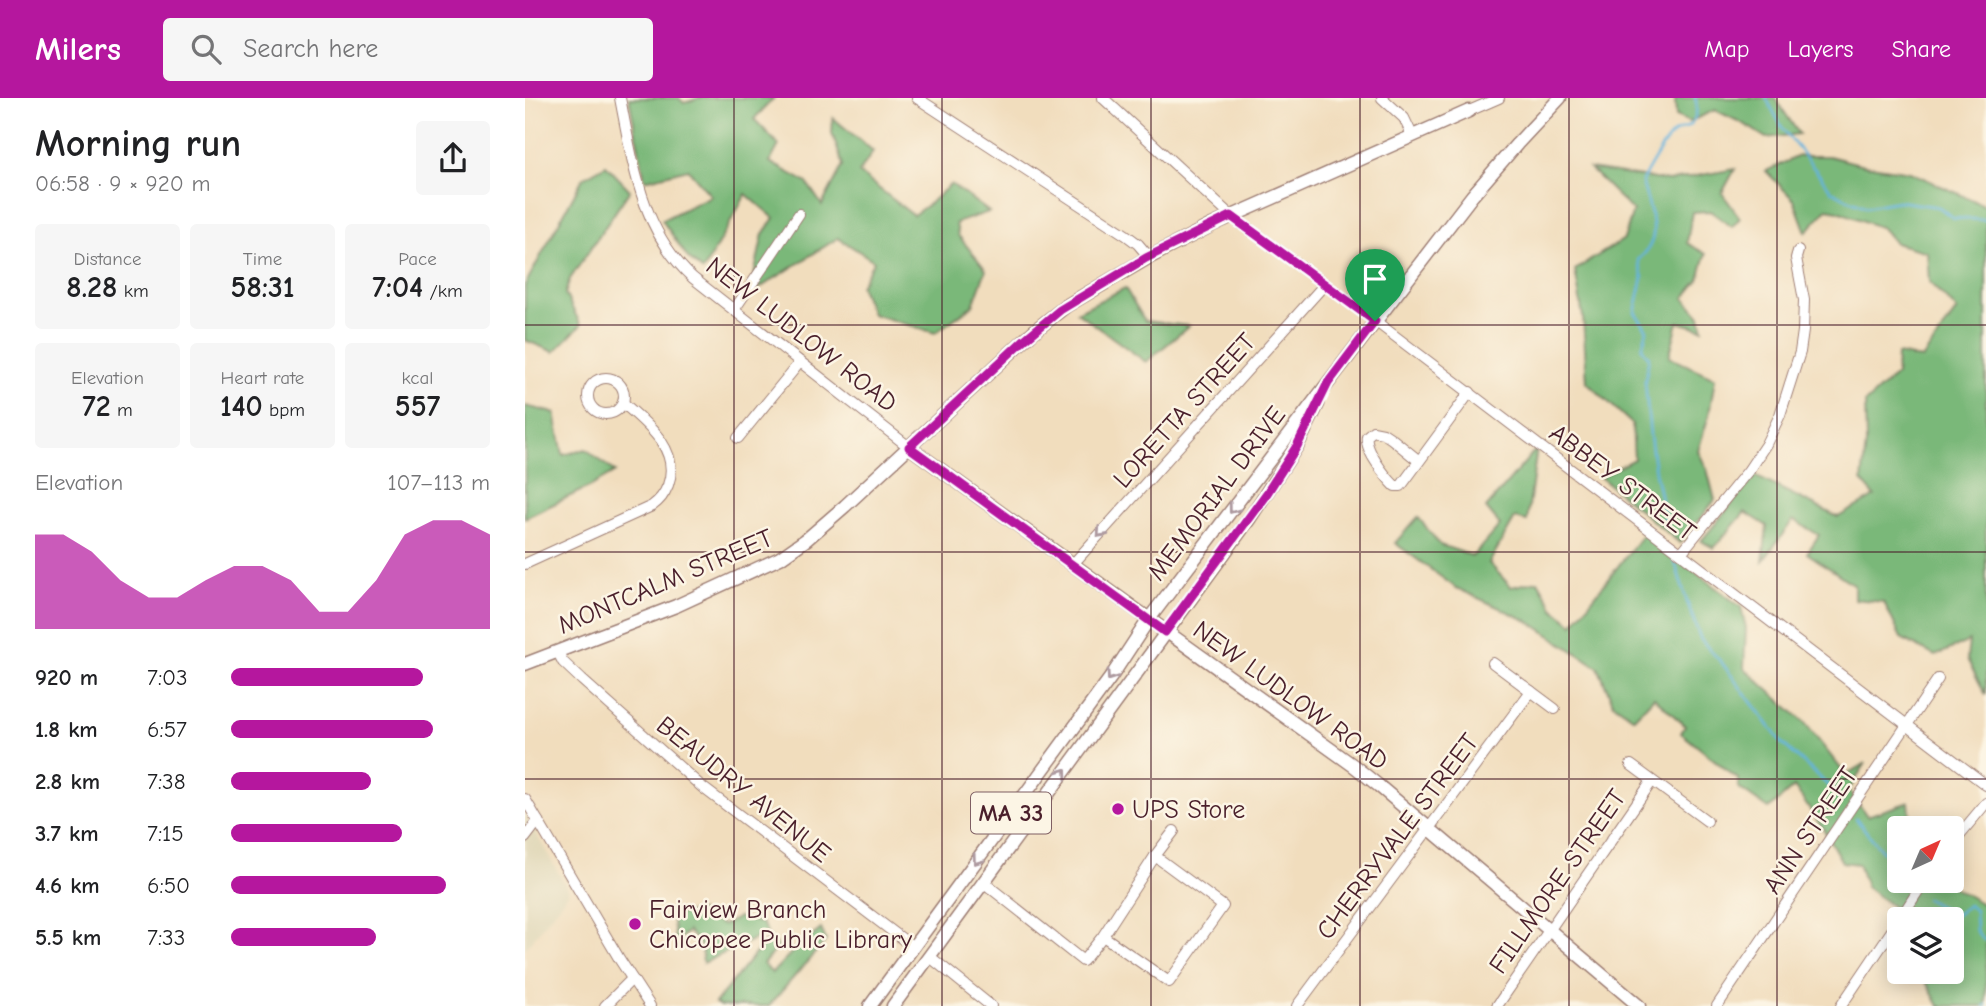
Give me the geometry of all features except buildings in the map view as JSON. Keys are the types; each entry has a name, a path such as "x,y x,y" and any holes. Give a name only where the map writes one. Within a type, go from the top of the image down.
{"main road":[{"name":"MEMORIAL DRIVE","path":"870,1006 1111,677 1149,619 1375,321 1472,196 1560,98"},
{"name":"MONTCALM STREET","path":"525,664 676,606 780,558 807,540 1033,332 1068,304 1149,257 1231,216 1469,111"},
{"name":"MEMORIAL DRIVE","path":"893,1006 1250,518 1306,429 1328,383"},
{"name":"NEW LUDLOW ROAD","path":"909,447 1353,766 1639,1006"}],"street":[{"name":"NEW LUDLOW ROAD","path":"619,98 637,181 657,233 671,255 685,271 909,447"},
{"path":"917,98 1138,244 1149,257"},
{"name":"ABBEY STREET","path":"1103,98 1231,216 1375,321 1986,785"},
{"path":"1382,98 1404,118 1412,135"},
{"path":"1469,111 1499,98"},
{"path":"734,310 799,214"},
{"path":"1681,553 1748,471 1766,444 1780,415 1800,352 1803,331 1804,300 1796,258 1798,251"},
{"name":"LORETTA STREET","path":"1073,564 1325,284"},
{"path":"738,438 800,362"},
{"path":"1419,461 1383,433 1373,431 1367,436 1366,445 1383,472 1395,486 1401,486 1470,393"},
{"path":"525,564 652,506 662,498 672,473 669,454 646,423 623,403"},
{"name":"BEAUDRY AVENUE","path":"558,652 563,662 582,680 702,787 913,947"},
{"path":"1493,663 1555,709"},
{"name":"ANN STREET","path":"1717,1006 1938,679"},
{"name":"CHERRYVALE STREET","path":"1297,1006 1531,691"},
{"path":"1631,765 1707,821"},
{"name":"FILLMORE STREET","path":"1497,1006 1652,781"},
{"path":"525,799 650,1006"},
{"path":"1964,829 1986,803"},
{"path":"525,838 538,821"},
{"path":"983,882 1083,961 1174,831"},
{"path":"1103,936 1169,982 1223,906 1155,856"},
{"path":"1841,1006 1887,937"},
{"path":"929,956 989,1006"},
{"path":"605,1006 632,979"}],"shaded area":[{"path":"525,814 569,892 525,949"}],"green space":[{"path":"629,98 679,98 684,103 699,98 774,98 754,119 779,145 770,162 807,183 822,205 843,165 832,133 833,118 873,151 859,173 913,215 951,184 989,212 956,223 958,235 986,270 973,305 935,333 872,314 860,286 874,261 838,238 750,294 763,234 774,218 746,194 703,271 688,258 662,220 711,196 688,169 645,180"},
{"path":"1675,98 1775,98 1799,134 1766,138 1715,110 1689,122 1676,116"},
{"path":"1799,156 1829,156 1910,172 1986,206 1986,695 1967,659 1969,641 1935,656 1901,638 1884,602 1854,599 1854,585 1807,553 1819,535 1793,520 1763,561 1767,526 1745,512 1714,548 1701,541 1755,476 1838,517 1875,496 1862,481 1866,443 1865,403 1896,375 1897,354 1922,359 1957,310 1929,282 1927,252 1895,243 1882,228 1827,209 1806,232 1794,200 1766,171"},
{"path":"606,165 630,190 570,279 565,294 581,325 554,352 525,340 525,285 583,178"},
{"path":"1590,169 1668,181 1735,169 1722,193 1740,218 1732,227 1710,211 1692,212 1687,243 1706,254 1699,280 1684,298 1700,316 1703,329 1678,322 1669,357 1715,378 1709,415 1698,451 1707,469 1715,500 1680,543 1600,477 1634,459 1632,424 1587,382 1583,317 1575,270 1624,239 1633,211"},
{"path":"1125,288 1145,321 1189,326 1146,362 1077,312"},
{"path":"525,406 555,413 563,455 586,449 615,472 525,518"},
{"path":"1537,448 1527,521 1515,518 1489,563 1511,587 1538,581 1554,609 1573,624 1644,533 1741,607 1746,628 1744,668 1804,722 1846,775 1866,763 1849,790 1867,816 1909,802 1910,816 1887,816 1887,893 1963,893 1986,906 1986,1006 1939,1006 1927,984 1964,984 1964,907 1893,907 1866,887 1858,864 1842,862 1794,787 1769,809 1739,788 1738,779 1681,733 1685,726 1654,697 1634,718 1613,703 1598,667 1528,621 1456,588 1395,543 1418,517 1440,545 1473,556 1500,525 1486,508"},
{"path":"699,911 723,925 739,917 762,923 767,933 703,963 701,946 688,931 676,944 672,915"},
{"path":"821,929 826,940 769,1006 720,1006 715,1003 770,937 778,947 763,964 772,973 793,951"}],"waterway":[{"path":"1667,527 1650,435 1645,381 1649,357 1642,348 1647,330 1635,312 1643,278 1638,260 1646,251 1653,233 1651,213 1642,181 1670,137 1694,119 1695,98"},
{"path":"1766,98 1783,129 1832,191 1866,207 1898,201 1939,207 1953,218 1986,220"},
{"path":"1674,559 1701,640 1722,663 1782,743 1842,801"},
{"path":"1856,819 1887,856"},
{"path":"1926,899 1956,915 1968,905 1975,910 1976,931 1986,939"}],"place":[{"name":"UPS Store","path":"1118,809"},
{"name":"Fairview Branch Chicopee Public Library","path":"635,924"}],"route":[{"path":"1231,216 1375,321 1328,383 1311,421 1267,493 1165,632 909,447 1060,310 1146,258 1231,216"}]}
